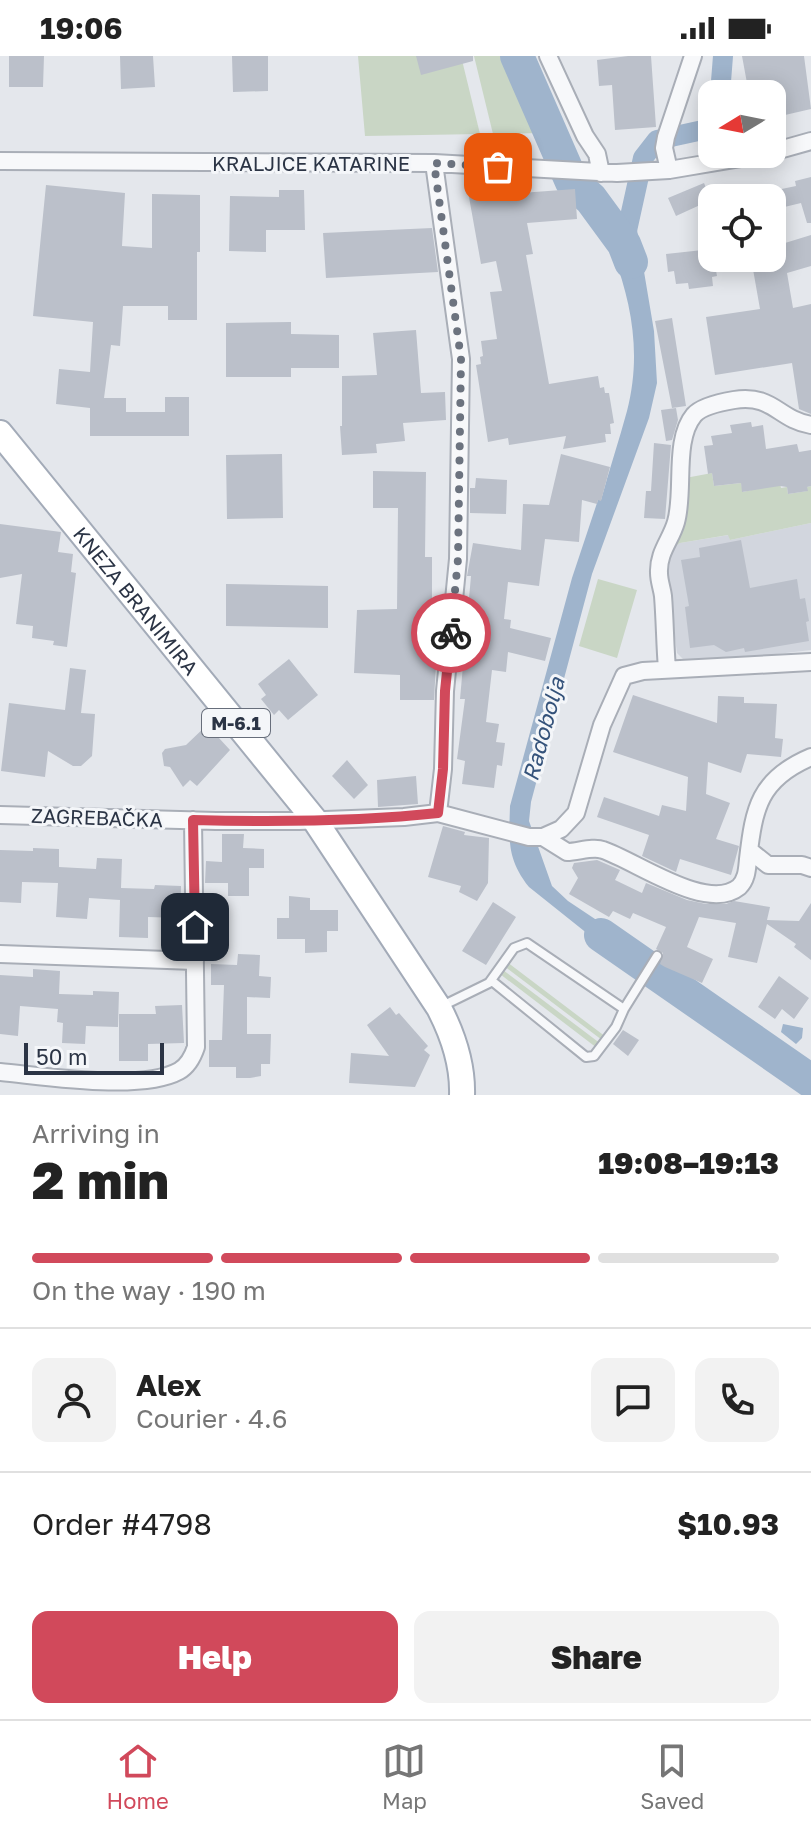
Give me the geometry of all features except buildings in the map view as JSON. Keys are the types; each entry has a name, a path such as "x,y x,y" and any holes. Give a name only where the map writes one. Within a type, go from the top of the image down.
{"main road":[{"name":"KNEZA BRANIMIRA","path":"0,433 314,819 451,1030 462,1095"}],"street":[{"path":"548,56 585,136 597,154 593,173"},
{"path":"666,170 664,148 693,56"},
{"path":"786,148 811,141"},
{"name":"KRALJICE KATARINE","path":"0,161 434,163 593,173 628,173 698,165"},
{"path":"434,163 461,359 458,559 445,691 443,769 438,813"},
{"path":"667,669 663,592 658,575 660,559 677,518 683,447 691,420 697,411 708,407 734,400 761,399 791,420 811,425"},
{"path":"543,837 561,829 576,813 602,725 624,676 667,669 811,662"},
{"path":"811,757 797,763 766,786 753,820 749,850 768,865 811,868"},
{"name":"ZAGREBAČKA","path":"0,815 193,820 404,817 438,813 529,837 543,837 567,852 599,848 674,882 719,896 736,889 745,880 749,850"},
{"path":"0,1072 143,1081 181,1070 193,1057 196,1047 193,820"},
{"path":"0,954 195,961"}],"lane":[{"path":"439,1008 492,981 514,948 527,943 624,1009"},
{"path":"492,981 586,1057 594,1056 616,1027 656,956"}],"shaded area":[{"path":"811,523 811,650 702,663 683,659 677,653 665,565 670,550 680,543 729,535 730,540"}],"green space":[{"path":"358,56 461,56 480,134 365,136"},
{"path":"474,56 506,56 540,133 493,134"},
{"path":"712,473 714,486 741,483 743,492 780,483 781,488 787,487 788,494 807,491 807,487 811,486 811,523 730,540 728,535 680,543 670,550 680,479"},
{"path":"598,579 637,590 617,658 579,646"},
{"path":"507,962 606,1037 602,1040 504,966"},
{"path":"503,970 601,1044 597,1048 500,974"}],"water":[{"path":"635,218 654,331 657,383 649,418 592,574 531,802 529,821 552,886 568,901 643,951 633,970 529,887 513,858 509,829 510,806 572,578 598,500 601,500 632,387 631,317 619,271 602,226"},
{"path":"783,1024 803,1028 802,1038 796,1044 781,1032"}],"waterway":[{"name":"Radobolja","path":"517,56 572,182 591,199 624,244 631,262"},
{"name":"Radobolja","path":"721,80 723,56"},
{"name":"Radobolja","path":"624,244 643,158 657,140 698,131"},
{"name":"Radobolja","path":"601,935 811,1081"}],"way so far":[{"path":"451,633 458,559 461,359 434,163 498,167"}],"route":[{"path":"195,927 193,820 299,821 438,813 451,633"}]}
